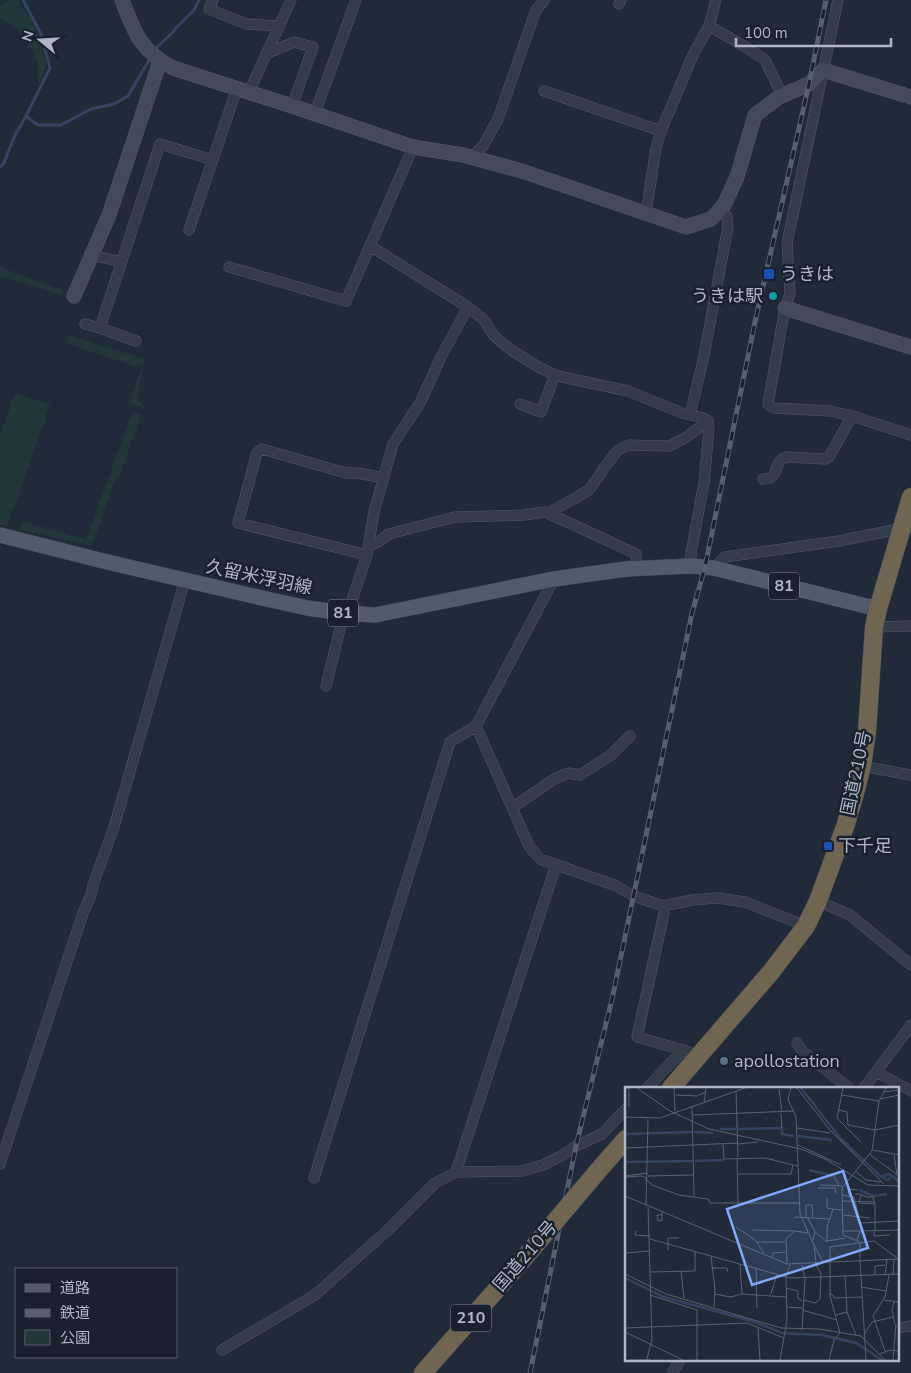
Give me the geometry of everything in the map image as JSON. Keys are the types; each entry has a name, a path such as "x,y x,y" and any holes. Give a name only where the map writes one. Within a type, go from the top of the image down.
{"highway":[{"name":"国道210号","path":"672,1087 691,1053 772,972 806,926 818,901 847,820 862,766 867,732 874,627 911,497"},
{"name":"国道210号","path":"423,1373 625,1140"}],"main road":[{"name":"久留米浮羽線","path":"0,535 307,608 344,613 375,614 554,579 626,569 691,566"},
{"name":"81","path":"691,566 714,568 878,609"}],"street":[{"path":"122,0 136,34 144,46 160,61 183,71 315,113 413,147 472,157 525,172 686,227 711,219 724,206 738,178 756,115 782,95 809,84 823,70"},
{"path":"213,0 209,9 246,24 278,26"},
{"path":"189,230 213,160 243,90 266,54 291,0"},
{"path":"315,113 356,0"},
{"path":"472,157 483,146 498,120 536,10 544,0"},
{"path":"646,213 656,148 661,131 693,55 709,26 716,0"},
{"path":"838,0 787,243 790,293 785,308 768,404 773,408 830,412 852,416 911,435"},
{"path":"709,26 765,60 782,95"},
{"path":"266,54 294,42 313,47 292,106"},
{"path":"74,296 109,215 160,61"},
{"path":"823,70 911,97"},
{"path":"544,91 661,131"},
{"path":"100,328 160,144 213,160"},
{"path":"228,268 346,301 413,147"},
{"path":"690,415 704,356 728,228 727,216 720,210"},
{"path":"370,246 468,307 484,320 494,336 511,350 555,375 628,391 708,421"},
{"path":"92,255 121,262"},
{"path":"326,686 344,613 350,606 368,551 374,512 394,444 420,403 441,357 468,307"},
{"path":"785,308 911,347"},
{"path":"85,324 136,341"},
{"path":"520,404 541,412 555,375"},
{"path":"762,478 768,479 773,477 781,458 829,457 852,416"},
{"path":"551,515 555,509 574,500 590,489 617,450 628,445 669,446 686,438 708,421"},
{"path":"691,566 691,553 704,483 710,429 708,421"},
{"path":"368,551 238,523 257,453 262,450 346,473 384,478"},
{"path":"368,551 389,534 455,517 524,515 545,512 636,554 637,568"},
{"path":"714,568 725,557 839,541 903,528"},
{"path":"314,1178 450,742 476,726 554,579"},
{"path":"0,1164 83,913 114,827 185,580"},
{"path":"874,627 911,626"},
{"path":"476,726 529,846 540,859 614,885 634,896 663,906 692,900 718,898 745,902 806,926"},
{"path":"512,808 554,779 568,773 580,775 611,755 630,736"},
{"path":"862,766 911,775"},
{"path":"456,1172 556,865"},
{"path":"818,901 850,915 911,965"},
{"path":"663,906 664,912 637,1037 691,1053"},
{"path":"865,1087 911,1025"},
{"path":"796,1043 802,1052 848,1087"},
{"path":"648,1087 691,1053"},
{"path":"876,1072 894,1085 911,1091"},
{"path":"222,1350 315,1294 388,1230 434,1182 456,1172 522,1171 543,1165 602,1134 625,1110"},
{"path":"898,1328 911,1326"},
{"path":"672,1373 680,1360"}],"green space":[{"path":"8,0 18,0 33,22 40,41 46,68 38,86 38,62 18,28 0,18 0,6"},
{"path":"0,267 63,290 61,295 0,276"},
{"path":"69,335 145,359 137,400 146,409 129,403 141,368 66,343"},
{"path":"15,393 50,405 8,525 0,525 0,436"},
{"path":"132,412 141,415 121,474 116,478 93,543 90,545 19,530 23,521 86,540"}],"waterway":[{"path":"23,0 41,34 50,68 26,116"},
{"path":"154,52 194,10 199,0"},
{"path":"0,167 4,163 14,137 26,116 38,125 61,125 91,109 114,104 128,96 151,57"}],"railway":[{"path":"530,1373 576,1146 613,995 692,613 705,567 755,322 826,0"}],"place":[{"name":"うきは","path":"769,274"},
{"name":"うきは駅","path":"773,296"},
{"name":"下千足","path":"828,846"},
{"name":"apollostation","path":"724,1061"}]}
